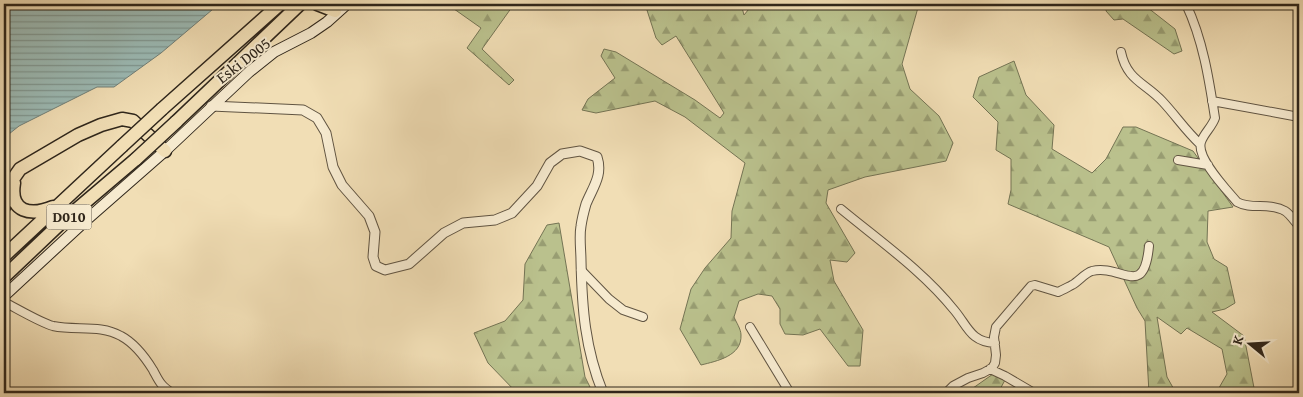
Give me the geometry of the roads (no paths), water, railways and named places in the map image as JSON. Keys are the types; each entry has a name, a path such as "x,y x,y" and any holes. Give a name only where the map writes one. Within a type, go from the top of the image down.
{"highway":[{"name":"D010","path":"4,256 122,146 280,4"},
{"path":"298,6 310,4"},
{"path":"317,4 335,10"},
{"name":"D010","path":"4,277 63,221 136,159 298,6"},
{"path":"4,206 11,182 20,169 78,135 102,125 122,119 133,121 164,151"},
{"path":"20,169 13,184 13,193 20,208 28,212 34,212 60,204"}],"main road":[{"name":"Eski D005","path":"4,296 261,62 274,52 311,33 335,10 347,4"}],"street":[{"path":"1186,4 1196,24 1215,118 1200,144 1200,150 1208,165 1237,202 1242,205 1270,206 1286,211 1299,226"},
{"path":"1122,52 1124,65 1129,73 1162,101 1189,134 1200,144"},
{"path":"1212,101 1299,117"},
{"path":"211,106 303,110 317,118 326,133 334,167 342,185 369,216 376,232 373,257 376,266 385,270 409,264 444,233 463,224 495,220 512,213 537,186 550,163 562,154 580,151 596,157 599,165 598,178 586,205 580,228 581,270 585,330 595,373 604,393"},
{"path":"1178,160 1208,165"},
{"path":"841,209 922,274 956,312 972,335 979,340 995,343"},
{"path":"946,393 968,378 990,370 995,363 994,337 996,327 1030,286 1035,285 1058,292 1074,284 1090,272 1101,270 1129,277 1138,275 1143,271 1147,260 1148,246"},
{"path":"581,270 609,299 623,310 643,317"},
{"path":"4,302 52,326 102,329 114,332 133,344 153,370 163,387 172,393"},
{"path":"750,327 790,393"},
{"path":"990,370 1005,376 1034,393"}],"water":[{"path":"4,4 219,4 161,53 114,87 97,87 19,126 4,138"}]}
